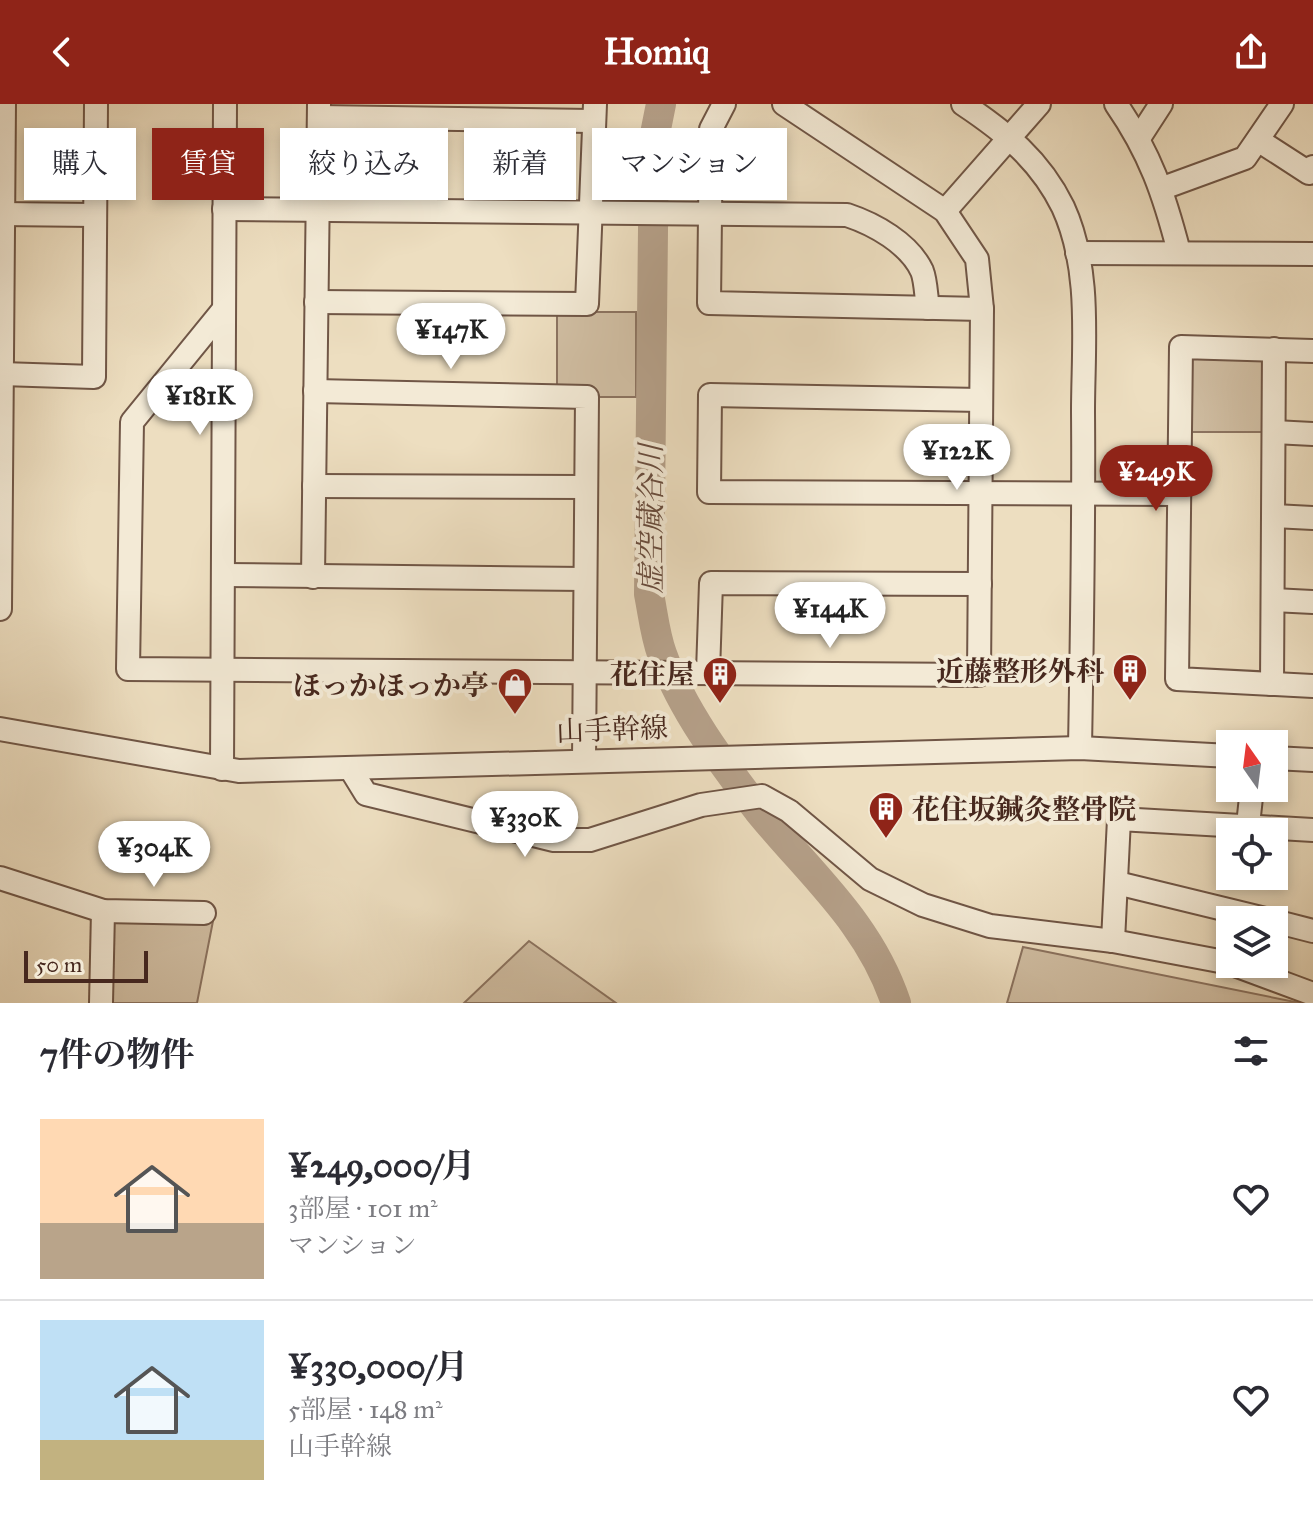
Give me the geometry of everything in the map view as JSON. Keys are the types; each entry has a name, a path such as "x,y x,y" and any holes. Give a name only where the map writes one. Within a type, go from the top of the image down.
{"street":[{"path":"0,609 4,104"},
{"path":"2,374 94,377 96,104"},
{"path":"222,769 225,104"},
{"path":"724,104 711,129 704,213 709,303 982,309"},
{"path":"224,309 132,422 128,669 979,675 982,309 977,259 945,211 784,104"},
{"path":"963,104 1010,136 1051,185 1064,210 1077,253 1083,290 1080,748"},
{"path":"945,211 1039,104"},
{"path":"1116,104 1139,138 1163,188 1179,252"},
{"path":"1139,138 1161,104"},
{"path":"1163,188 1245,158 1282,104"},
{"path":"313,577 317,210 319,110 593,113 598,214 587,304 316,302"},
{"path":"1258,140 1309,173 1313,167"},
{"path":"224,209 847,215 870,223 903,247 922,271 928,308"},
{"path":"2,214 95,215"},
{"path":"1077,253 1313,254"},
{"path":"1313,351 1181,347 1177,679 1313,686"},
{"path":"1272,684 1274,349"},
{"path":"315,391 587,397 584,761"},
{"path":"981,400 710,395 709,492 1179,494"},
{"path":"1274,432 1313,434"},
{"path":"314,486 586,487"},
{"path":"1274,516 1313,518"},
{"path":"223,575 585,579"},
{"path":"708,672 711,583 980,584"},
{"path":"1273,600 1313,602"},
{"name":"山手幹線","path":"0,729 222,769 1080,748 1216,755"},
{"path":"1288,759 1313,760"},
{"path":"350,768 366,794 554,840 590,840 732,798 762,796 789,811 870,879 923,905 990,926 1113,941 1216,961"},
{"path":"1113,941 1119,819 1216,824"},
{"path":"1288,828 1313,830"},
{"path":"0,878 103,911 204,913"},
{"path":"1117,883 1216,907"},
{"path":"101,1003 103,911"},
{"path":"1288,925 1313,931"},
{"path":"1269,978 1313,994"}],"shaded area":[{"path":"557,312 636,312 636,397 597,397 596,390 557,390"},
{"path":"1195,355 1262,355 1266,361 1265,432 1188,432 1188,361"},
{"path":"210,918 213,921 197,1003 107,1003 107,921"},
{"path":"529,941 616,1003 464,1003"},
{"path":"1023,947 1300,1003 1007,1003"}],"waterway":[{"name":"虚空蔵谷川","path":"661,104 654,139 649,594 658,639 670,675 704,735 758,810 854,923 884,974 896,1003"}],"place":[{"name":"近藤整形外科","path":"1130,702"},
{"name":"花住屋","path":"720,705"},
{"name":"ほっかほっか亭","path":"515,716"},
{"name":"花住坂鍼灸整骨院","path":"886,840"}]}
